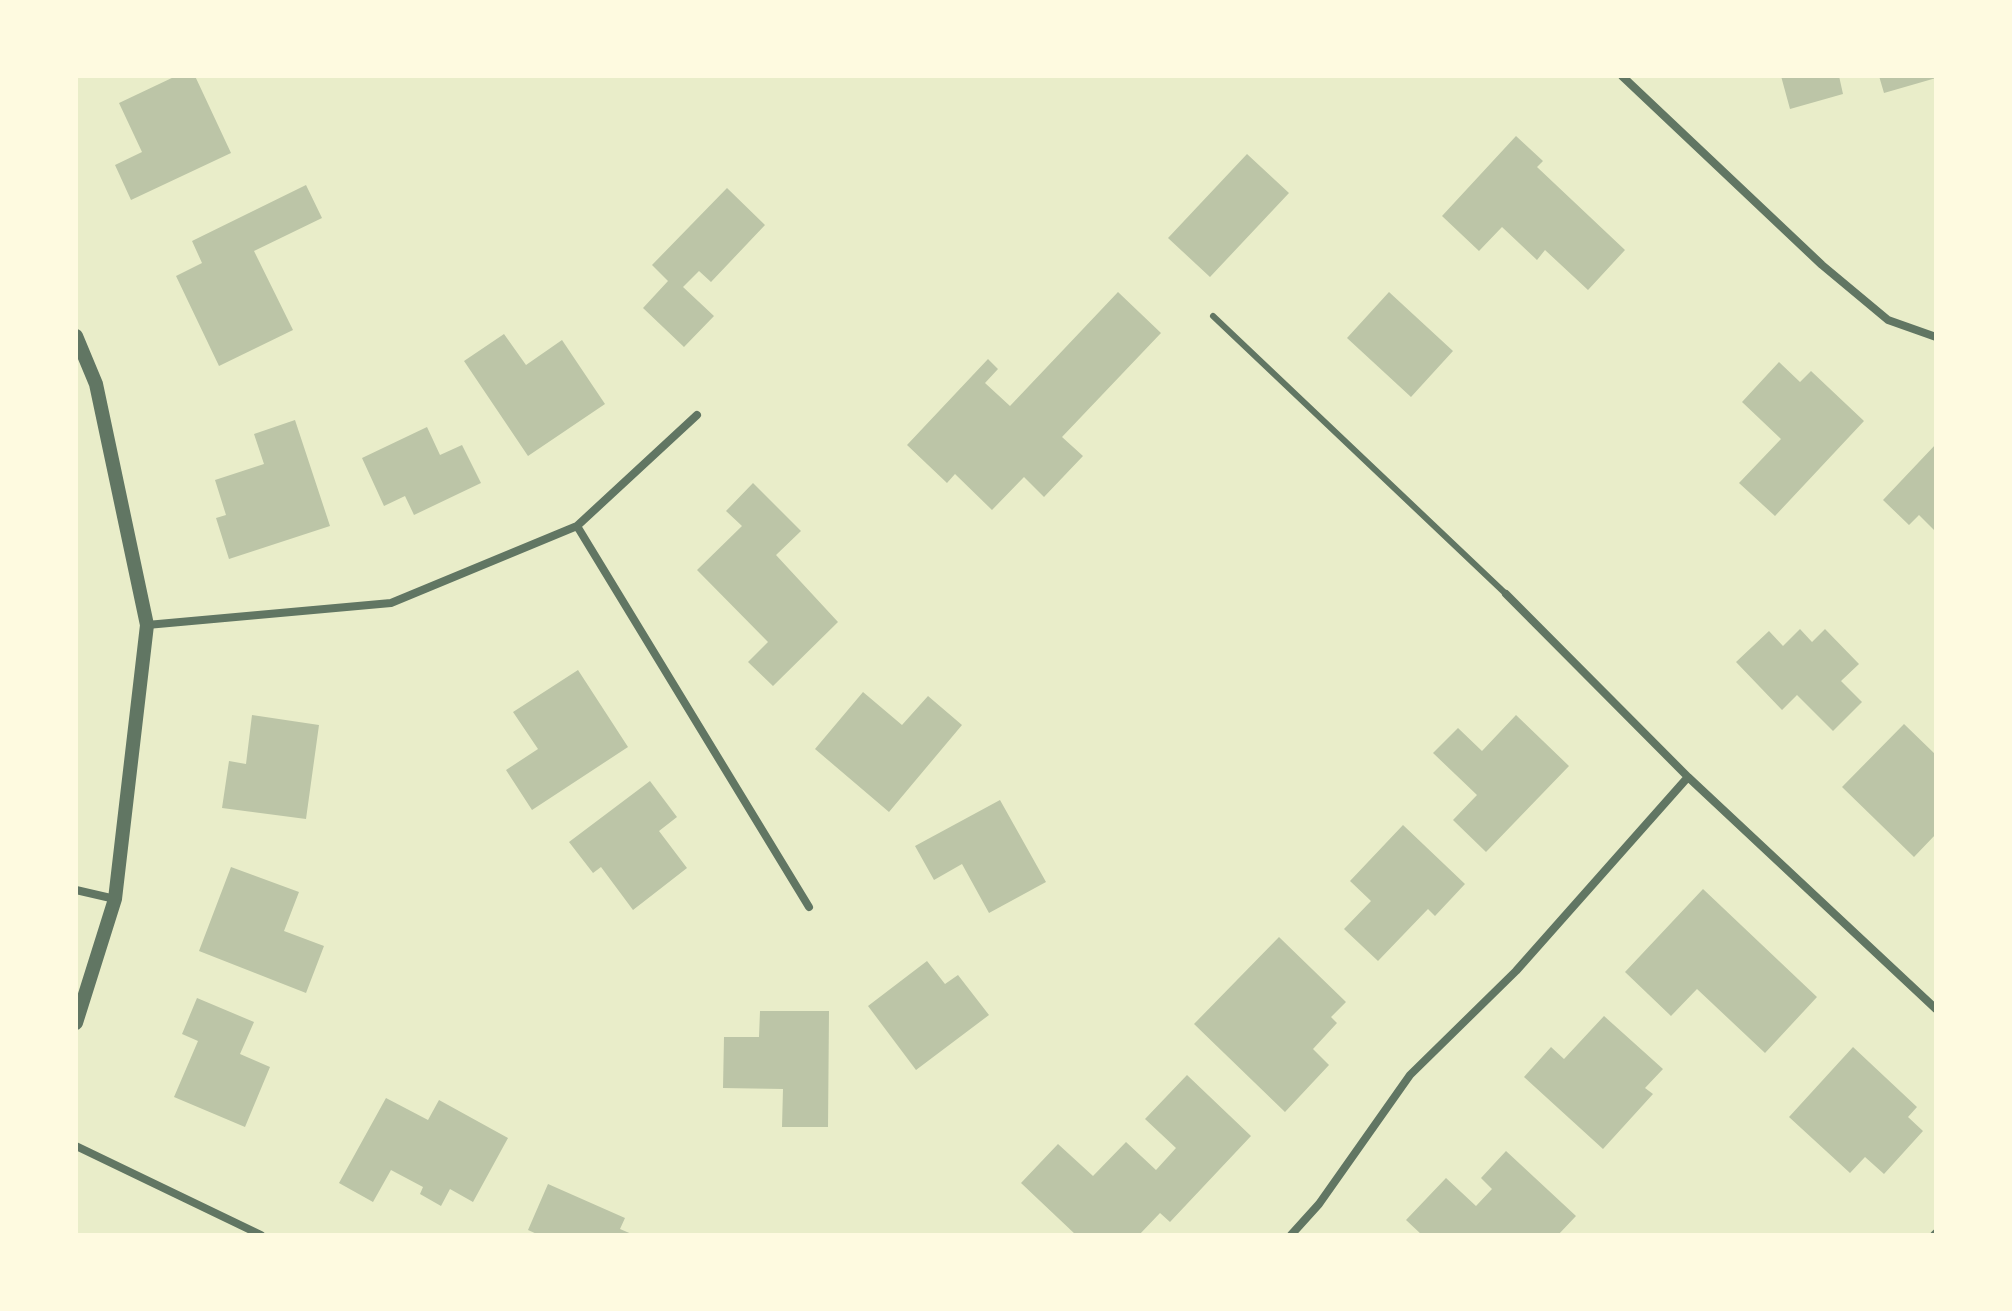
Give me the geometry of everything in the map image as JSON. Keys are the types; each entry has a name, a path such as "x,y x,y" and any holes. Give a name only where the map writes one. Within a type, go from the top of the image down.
{"street":[{"path":"1622,76 1822,265 1888,320 1936,337"},
{"path":"76,336 96,384 147,625 115,899 76,1023"},
{"path":"147,625 391,603 577,526 697,415"},
{"path":"577,526 809,907"},
{"path":"1506,594 1688,777 1936,1009"},
{"path":"1291,1235 1319,1204 1410,1075 1516,971 1688,777"},
{"path":"76,890 115,899"},
{"path":"76,1146 261,1235"}],"lane":[{"path":"1213,316 1506,594"}],"building":[{"path":"176,76 195,76 231,153 131,200 115,165 142,152 119,103"},
{"path":"1781,76 1839,76 1843,94 1790,109"},
{"path":"1879,76 1936,76 1936,78 1884,93"},
{"path":"1516,136 1543,161 1537,167 1625,250 1588,290 1545,250 1537,260 1502,227 1479,251 1442,216"},
{"path":"1247,154 1289,193 1210,277 1168,238"},
{"path":"306,185 322,218 254,251 293,330 219,366 176,276 202,263 192,241"},
{"path":"727,188 765,225 711,282 699,271 683,287 714,316 684,347 643,308 668,281 652,265"},
{"path":"1118,292 1161,333 1062,437 1083,456 1044,497 1024,477 992,510 955,474 947,483 907,445 988,359 998,369 985,383 1010,406"},
{"path":"1389,292 1453,351 1411,397 1347,338"},
{"path":"504,334 526,365 562,340 605,404 528,456 464,361"},
{"path":"1779,362 1800,382 1811,371 1864,421 1775,516 1739,483 1781,439 1742,402"},
{"path":"295,420 330,526 229,559 216,518 226,515 215,480 264,464 254,434"},
{"path":"427,427 440,455 462,445 481,483 414,515 405,496 384,506 362,458"},
{"path":"1936,444 1936,532 1919,515 1909,525 1883,500"},
{"path":"753,483 801,531 776,555 838,622 773,686 748,662 768,642 697,570 742,526 726,511"},
{"path":"1800,629 1812,642 1825,629 1859,664 1841,681 1862,702 1833,731 1797,695 1782,710 1736,662 1769,631 1783,646"},
{"path":"578,670 628,747 532,810 506,770 538,749 513,712"},
{"path":"863,692 902,725 928,696 962,725 889,812 815,749"},
{"path":"252,715 319,725 306,819 222,808 229,761 246,764"},
{"path":"1516,715 1569,766 1486,852 1453,820 1477,795 1433,753 1458,728 1482,751"},
{"path":"1904,724 1936,755 1936,834 1914,857 1842,787"},
{"path":"650,781 677,817 659,831 687,868 633,910 601,867 593,873 569,842"},
{"path":"1000,800 1046,882 989,913 962,864 934,880 915,846"},
{"path":"1403,825 1465,884 1435,916 1428,909 1378,961 1344,929 1371,901 1350,881"},
{"path":"231,867 299,892 284,931 324,946 306,993 199,951"},
{"path":"1703,889 1817,997 1765,1053 1697,989 1671,1016 1625,972"},
{"path":"1279,937 1346,1002 1331,1017 1337,1023 1313,1049 1329,1065 1285,1112 1194,1024"},
{"path":"927,961 945,984 958,975 989,1015 916,1070 868,1006"},
{"path":"197,998 254,1022 240,1054 270,1067 245,1127 174,1097 198,1041 182,1034"},
{"path":"760,1011 829,1011 828,1127 782,1127 783,1089 723,1088 724,1037 759,1037"},
{"path":"1604,1016 1663,1069 1645,1088 1653,1094 1603,1149 1524,1077 1551,1047 1564,1059"},
{"path":"1853,1047 1917,1107 1908,1117 1923,1131 1884,1174 1865,1157 1850,1173 1789,1117"},
{"path":"1187,1075 1251,1136 1170,1222 1160,1213 1139,1235 1076,1235 1021,1183 1058,1144 1093,1176 1126,1142 1156,1170 1176,1148 1145,1119"},
{"path":"386,1098 428,1120 439,1100 508,1138 473,1202 450,1189 441,1206 420,1194 423,1187 391,1170 373,1202 339,1183"},
{"path":"1506,1151 1576,1216 1558,1235 1422,1235 1406,1220 1446,1178 1476,1206 1492,1189 1481,1178"},
{"path":"548,1184 625,1218 620,1229 634,1235 539,1235 528,1230"}]}
